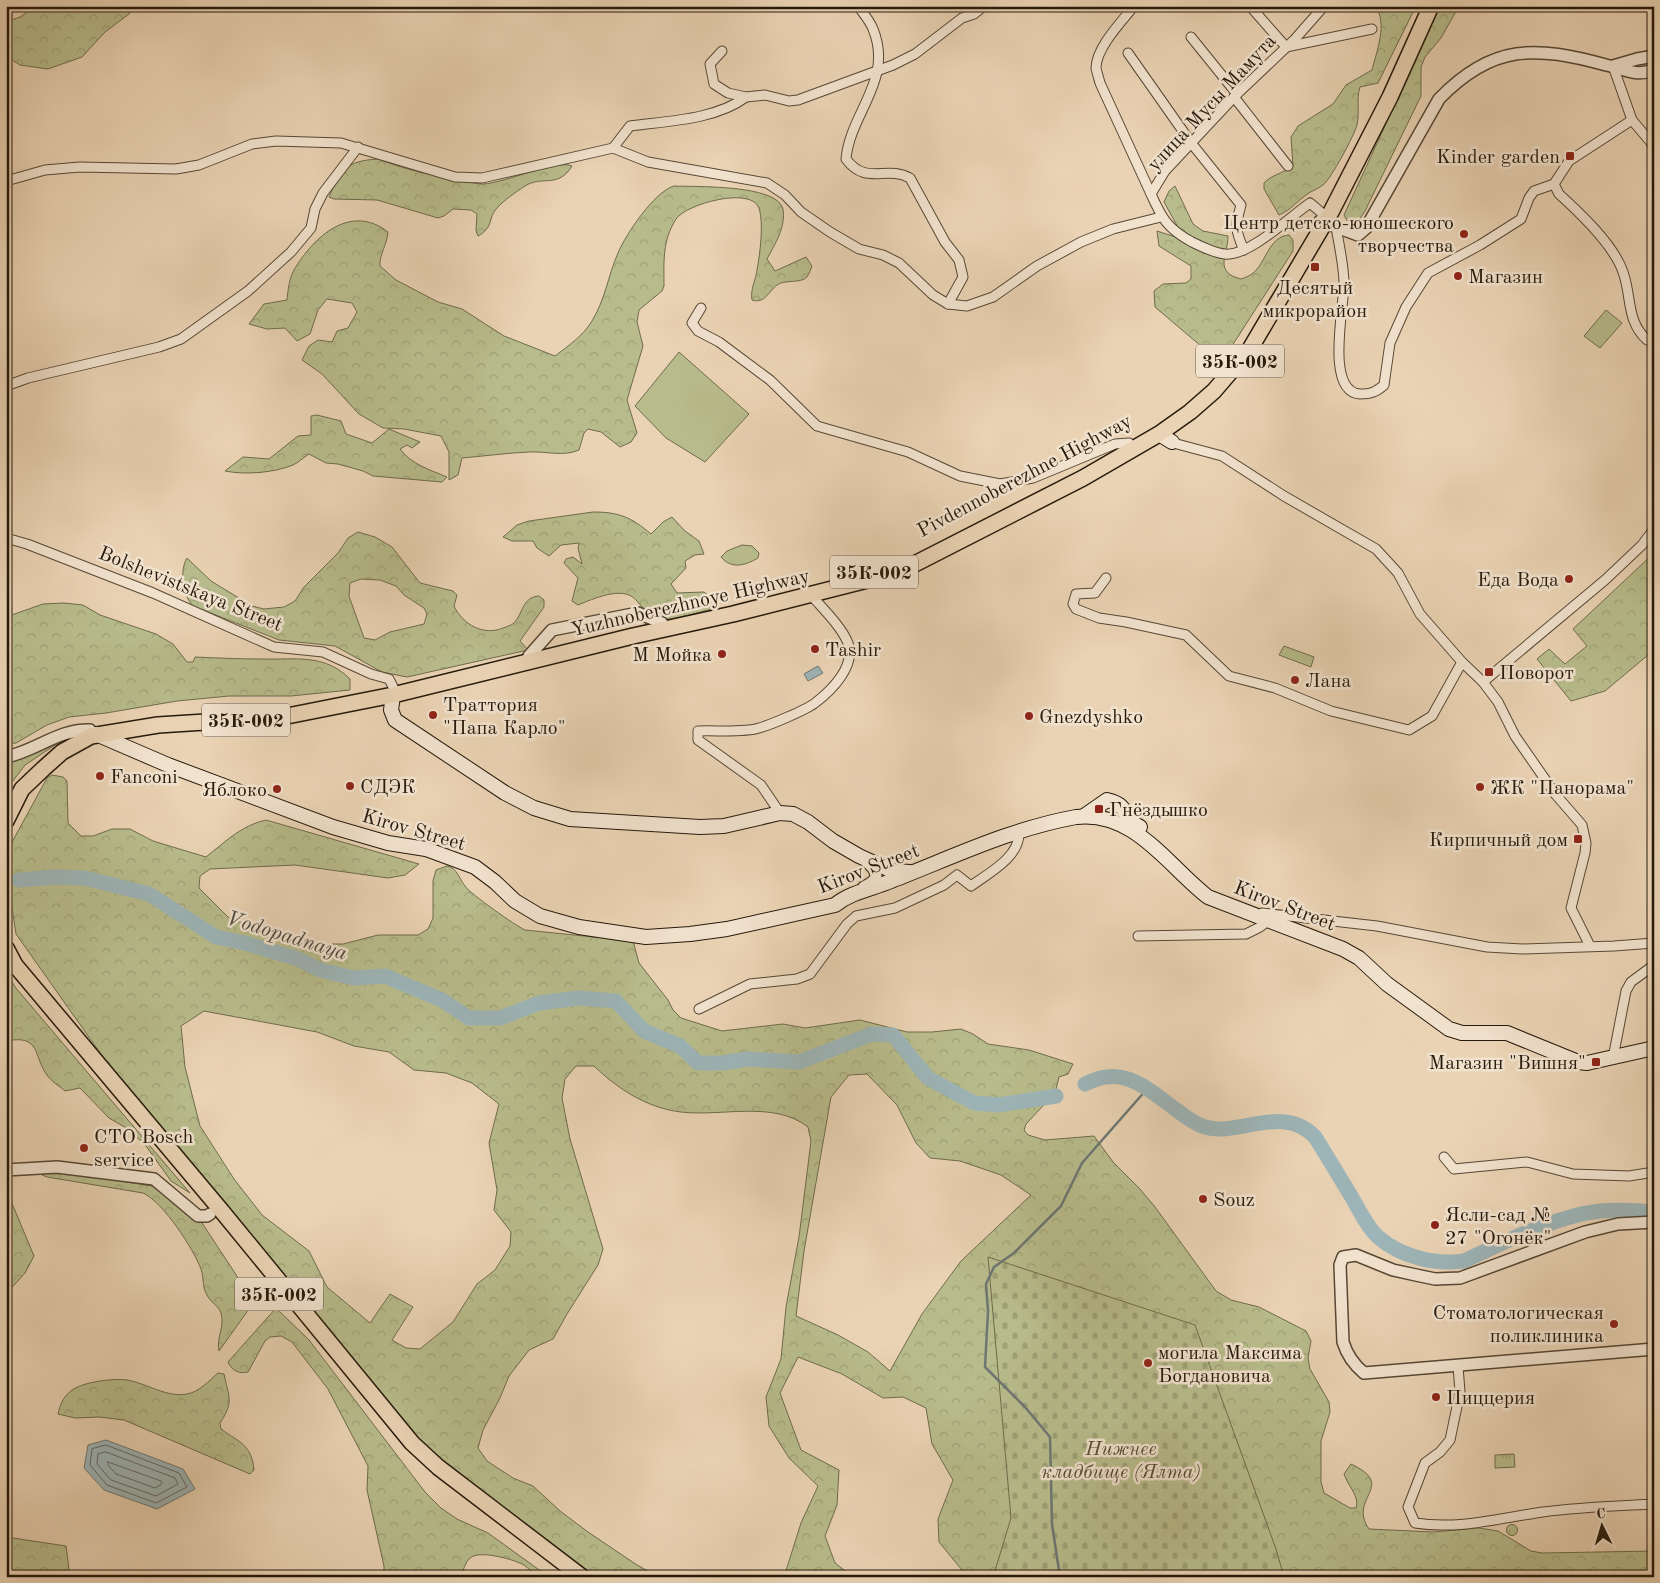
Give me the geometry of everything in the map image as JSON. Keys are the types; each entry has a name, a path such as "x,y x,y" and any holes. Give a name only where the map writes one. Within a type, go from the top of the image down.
{"highway":[{"name":"Yuzhnoberezhnoye Highway","path":"1326,221 1422,6"},
{"name":"Yuzhnoberezhnoye Highway","path":"6,812 17,790 38,766 72,738 92,732 162,720 290,710 734,614 899,572 1084,478 1168,438 1214,391 1250,348 1326,221 1390,97 1431,6"},
{"name":"Pivdennoberezhne Highway","path":"529,656 662,623 729,609 894,567 1087,468 1187,407 1218,378 1252,335 1326,221"},
{"name":"Yuzhnoberezhnoye Highway","path":"6,821 22,790 43,769 92,732 282,717 392,688 529,656"},
{"path":"6,948 15,965 215,1211"},
{"path":"6,956 14,971 215,1211"},
{"name":"35К-002","path":"215,1211 269,1280 350,1374"},
{"path":"350,1374 403,1448 429,1471 568,1577"},
{"path":"350,1374 412,1443 438,1467 582,1577"}],"main road":[{"path":"392,688 391,710 395,720 428,744 505,793 534,808 570,819 700,827 724,826 780,813 793,814 833,842 859,856 892,871 913,872"},
{"name":"Kirov Street","path":"92,732 168,765 334,827 388,843 426,849 475,867 495,882 515,901 540,916 579,926 646,937 727,929 835,905 845,897 913,872 989,840 1084,816 1126,822 1140,827 1210,893 1343,949 1359,958 1387,984 1449,1029 1462,1033 1507,1033 1578,1062 1587,1063 1654,1048"},
{"path":"1084,816 1108,800 1120,804 1124,809 1126,822"}],"street":[{"path":"858,6 873,28 878,48 878,70 875,85 848,144 846,159 853,168 865,174 901,173 910,178 945,242 960,260 963,277 948,304"},
{"path":"722,51 710,64 714,84 728,93 746,97 765,95 789,101 798,100 915,54 962,18 974,14 984,6"},
{"path":"1134,6 1110,36 1099,55 1096,68 1100,83 1151,194"},
{"path":"1250,6 1286,47 1372,28"},
{"name":"улица Мусы Мамута","path":"1324,6 1164,171 1151,194 1161,217 1175,233 1226,255 1244,250 1268,236 1286,219 1310,203 1326,221"},
{"path":"1191,37 1288,166"},
{"path":"1326,221 1358,235 1366,228 1439,99 1456,82 1479,66 1502,57 1524,52 1567,54 1613,66 1631,73 1645,73 1654,70"},
{"path":"1128,53 1192,144 1241,205 1236,223 1236,232 1244,250"},
{"path":"1613,66 1654,56"},
{"path":"1613,66 1622,86 1632,120 1654,146"},
{"path":"1622,86 1631,73"},
{"path":"613,148 630,126 708,114 733,107 746,97"},
{"path":"1326,221 1344,283 1340,370 1348,388 1356,394 1376,392 1384,385 1387,352 1393,336 1406,307 1428,273 1480,245 1521,219 1528,198 1534,191 1554,184 1569,161 1632,120"},
{"path":"6,181 45,170 80,167 176,169 199,165 252,144 276,141 317,141 358,147 454,177 482,178 613,148 648,162 767,183 785,195 801,212 844,240 859,249 883,255 899,263 933,295 948,304 966,306 993,297 1037,266 1081,242 1113,229 1161,217"},
{"path":"6,386 37,376 158,347 181,339 248,291 291,252 311,228 315,209 323,193 358,147"},
{"path":"1554,184 1559,194 1612,251 1623,272 1637,331 1647,340 1654,339"},
{"path":"701,308 692,323 698,332 719,342 770,380 817,426 908,452 960,476 1000,484 1025,480 1115,444 1130,443"},
{"path":"1168,438 1222,456 1284,496 1376,549 1398,573 1420,614 1462,662 1483,682 1498,702 1515,736 1556,795 1582,825 1586,843 1585,853 1571,908 1590,946"},
{"path":"1483,682 1605,580 1642,545 1654,529"},
{"name":"Bolshevistskaya Street","path":"6,538 153,593 240,633 274,646 323,652 371,674 392,688"},
{"path":"1106,578 1096,593 1084,592 1076,594 1073,604 1076,609 1099,618 1186,635 1229,676 1275,688 1331,711 1365,720 1409,730 1432,716 1462,662"},
{"path":"780,813 761,785 698,740 698,731 758,728 814,704 837,680 847,667 850,656 848,644 843,634 811,594"},
{"path":"6,757 18,755 62,734 92,732"},
{"path":"699,1009 750,984 797,979 810,974 847,924 856,916 895,908 944,885 957,875 972,886 1002,864 1015,849 1019,832"},
{"path":"845,897 875,882 878,876 876,870 859,856"},
{"path":"1138,936 1246,934 1260,927 1262,916 1375,926 1487,947 1522,949 1654,943"},
{"path":"1613,1058 1626,991 1631,982 1654,965"},
{"path":"1444,1157 1454,1169 1527,1162 1573,1174 1629,1176 1654,1172"},
{"path":"6,1170 57,1167 154,1180 198,1216 207,1216 215,1211"},
{"path":"1654,1222 1618,1224 1585,1232 1460,1278 1435,1279 1416,1276 1349,1255 1343,1257 1340,1265 1342,1326 1347,1353 1356,1366 1364,1373 1654,1349"},
{"path":"1458,1366 1460,1392 1450,1440 1440,1452 1425,1463 1408,1507 1415,1523 1436,1526 1481,1523 1544,1512 1654,1504"}],"green space":[{"path":"36,6 133,6 129,14 105,32 82,57 48,69 20,65 6,56 6,22 20,17"},
{"path":"1375,6 1416,6 1378,83 1360,87 1357,125 1331,175 1323,185 1279,215 1264,189 1264,183 1293,166 1291,137 1298,126 1333,104 1346,85 1372,70 1379,45 1381,28 1381,20"},
{"path":"1440,6 1459,6 1441,38 1425,57 1421,67 1421,96 1365,211 1355,226 1350,226 1344,215"},
{"path":"378,159 436,176 483,184 493,183 543,168 572,166 567,173 555,180 531,183 510,196 494,212 487,229 478,236 476,231 477,214 471,210 453,209 438,218 377,200 334,199 329,197 341,173 346,168 359,162"},
{"path":"674,186 734,188 766,195 777,201 783,209 783,222 767,259 775,271 806,257 812,266 808,276 804,279 780,283 763,299 752,300 761,230 759,208 754,202 744,198 732,198 705,203 682,213 676,219 668,235 662,291 639,310 637,322 643,346 627,400 637,433 631,442 620,447 601,432 588,429 584,433 579,450 567,453 529,452 462,458 458,475 449,480 449,452 441,436 404,429 383,428 359,414 322,374 302,360 309,346 318,340 332,342 337,331 348,328 357,312 352,303 327,299 318,310 310,334 297,341 285,328 267,329 249,324 264,304 287,300 294,270 302,257 323,235 347,222 361,221 374,224 388,232 380,266 396,280 438,302 462,309 504,336 555,356 580,336 592,321 600,305 618,253 634,225 658,196"},
{"path":"1175,186 1193,224 1203,231 1228,236 1224,262 1227,272 1232,276 1241,279 1252,274 1276,240 1289,235 1293,240 1293,251 1221,363 1155,307 1154,291 1163,284 1186,283 1191,279 1191,266 1159,246 1157,231 1185,240 1164,202 1169,191"},
{"path":"1606,310 1622,323 1600,348 1584,336"},
{"path":"679,352 749,414 705,462 666,438 635,406"},
{"path":"317,415 341,421 346,434 372,443 389,429 420,442 412,448 407,445 400,449 415,463 447,477 442,482 373,476 338,464 326,463 309,454 295,464 277,470 250,473 225,471 243,457 269,459 298,436 311,435 311,416"},
{"path":"593,512 618,514 637,523 651,534 663,522 672,517 685,531 699,541 704,554 695,555 685,561 686,568 671,584 677,593 704,592 717,602 713,609 665,620 649,614 630,596 616,593 578,605 572,601 578,578 564,563 566,559 573,557 582,564 578,548 579,543 561,545 549,556 537,548 533,541 512,541 503,537 517,525 529,521"},
{"path":"358,532 375,537 392,547 420,583 453,591 457,595 454,606 458,613 468,623 482,630 496,630 514,623 529,599 539,596 544,600 544,607 520,641 528,650 407,677 382,672 335,646 279,640 193,606 187,596 183,583 183,570 187,558 211,581 252,606 264,609 284,607 295,601 304,587 338,553 348,538","holes":["361,579 380,580 396,586 404,595 424,608 427,614 424,624 390,632 375,640 364,638 349,596 350,583"]},
{"path":"742,545 752,546 759,553 758,558 749,563 734,565 721,557 727,551"},
{"path":"1654,553 1654,650 1605,691 1571,701 1537,659 1549,649 1565,664 1587,646 1573,629"},
{"path":"64,603 83,605 100,615 156,634 173,644 187,662 193,662 195,657 309,660 330,665 340,671 350,679 350,690 291,696 229,696 177,701 69,717 47,725 16,743 6,744 6,617 43,604"},
{"path":"1284,646 1314,657 1311,667 1279,655"},
{"path":"57,740 55,745 25,765 6,790 6,763"},
{"path":"52,775 63,777 67,781 68,823 81,836 93,836 112,829 130,829 153,841 206,857 241,830 266,820 419,864 405,875 388,878 295,865 210,869 200,876 199,888 228,917 239,922 262,926 294,938 325,944 343,944 378,935 418,935 428,929 433,918 433,881 436,870 447,866 456,871 468,890 525,930 633,941 639,963 668,1000 673,1010 681,1018 722,1031 783,1024 805,1028 860,1020 907,1032 961,1029 988,1044 1029,1050 1073,1064 1068,1074 1059,1077 1055,1093 1026,1124 1024,1130 1028,1135 1045,1140 1094,1136 1113,1162 1155,1207 1216,1291 1231,1300 1259,1307 1306,1331 1311,1341 1308,1358 1310,1369 1329,1402 1330,1412 1321,1441 1321,1482 1324,1493 1350,1508 1356,1508 1355,1496 1344,1474 1351,1464 1371,1479 1372,1486 1364,1509 1364,1518 1369,1529 1433,1532 1479,1528 1498,1531 1531,1551 1542,1553 1654,1551 1654,1577 957,1577 962,1570 939,1542 938,1519 953,1480 932,1444 926,1408 903,1397 883,1398 842,1374 798,1357 780,1393 801,1450 839,1470 837,1505 825,1536 835,1563 853,1577 784,1577 801,1523 818,1486 789,1458 769,1426 766,1397 781,1359 786,1307 799,1237 811,1141 808,1127 794,1119 779,1114 763,1112 697,1113 668,1110 645,1102 623,1090 594,1066 576,1066 565,1079 562,1098 570,1139 603,1249 598,1265 553,1339 529,1350 509,1376 483,1430 478,1448 487,1461 513,1478 533,1486 560,1511 588,1532 637,1565 659,1577 596,1577 436,1460 115,1074 16,934 9,888 11,844 47,778","holes":["204,1011 317,1032 354,1046 389,1052 414,1070 446,1073 472,1083 499,1104 489,1143 497,1190 494,1210 511,1232 510,1246 495,1270 477,1284 453,1322 420,1349 406,1348 392,1340 413,1307 390,1294 370,1323 327,1287 309,1251 262,1215 234,1179 200,1126 185,1067 181,1026","867,1074 897,1105 916,1143 930,1158 960,1161 1001,1175 1031,1195 961,1261 922,1314 890,1371 868,1352 838,1335 796,1316 804,1251 831,1097 849,1075"]},
{"path":"6,971 15,987 190,1193 171,1181 146,1146 128,1129 109,1118 80,1088 65,1091 51,1079 31,1044 18,1040 6,1041"},
{"path":"45,1169 152,1186 202,1223 254,1302 219,1351 218,1346 222,1323 221,1313 205,1292 201,1269 197,1260 177,1226 168,1215 151,1198 143,1193 47,1177 42,1175"},
{"path":"6,1189 34,1256 25,1273 6,1294"},
{"name":"Нижнее кладбище (Ялта)","path":"988,1257 1195,1325 1276,1549 1284,1577 973,1577 994,1574 1011,1518"},
{"path":"276,1308 309,1340 425,1492 441,1508 457,1519 488,1533 549,1577 536,1575 522,1564 511,1560 479,1555 469,1559 460,1577 384,1577 384,1566 367,1490 368,1466 328,1389 292,1342 281,1336 270,1337 265,1341 248,1372 236,1371 228,1362"},
{"path":"218,1373 224,1374 229,1395 229,1405 220,1423 221,1429 239,1441 251,1455 254,1470 250,1474 124,1420 99,1417 75,1418 58,1414 62,1401 68,1393 82,1385 106,1380 127,1380 179,1395 196,1391"},
{"path":"1514,1454 1515,1467 1495,1468 1495,1455"},
{"path":"1512,1524 1518,1530 1512,1536 1506,1530"},
{"path":"6,1537 66,1546 70,1577 6,1577"}],"water":[{"path":"818,666 823,673 808,681 804,674"},
{"path":"106,1440 183,1469 195,1489 157,1509 104,1490 84,1468 88,1445"}],"waterway":[{"name":"Vodopadnaya","path":"19,880 56,877 85,878 149,894 216,937 245,943 298,959 320,970 354,978 385,976 442,1000 469,1018 500,1018 539,1003 579,998 616,1001 644,1031 680,1046 698,1063 722,1063 747,1059 799,1062 872,1034 893,1035 928,1078 974,1103 999,1105 1056,1096"},
{"name":"Vodopadnaya","path":"1085,1084 1104,1077 1117,1077 1136,1082 1191,1120 1205,1127 1218,1129 1275,1122 1289,1122 1303,1127 1315,1137 1366,1223 1374,1233 1397,1250 1419,1258 1442,1262 1464,1261 1530,1231 1583,1214 1613,1210 1654,1212"},
{"path":"1060,1577 1052,1524 1050,1437 1025,1407 985,1367 988,1311 986,1284 994,1267 1014,1253 1061,1206 1082,1163 1147,1089"}],"place":[{"name":"Kinder garden","path":"1570,156"},
{"name":"Центр детско-юношеского творчества","path":"1464,234"},
{"name":"Десятый микрорайон","path":"1315,267"},
{"name":"Магазин","path":"1458,276"},
{"name":"Еда Вода","path":"1569,579"},
{"name":"Tashir","path":"815,649"},
{"name":"М Мойка","path":"722,654"},
{"name":"Поворот","path":"1489,672"},
{"name":"Лана","path":"1295,680"},
{"name":"Траттория \"Папа Карло\"","path":"433,715"},
{"name":"Gnezdyshko","path":"1029,716"},
{"name":"Fanconi","path":"100,776"},
{"name":"СДЭК","path":"350,786"},
{"name":"ЖК \"Панорама\"","path":"1480,787"},
{"name":"Яблоко","path":"277,789"},
{"name":"Гнёздышко","path":"1099,809"},
{"name":"Кирпичный дом","path":"1578,839"},
{"name":"Магазин \"Вишня\"","path":"1596,1062"},
{"name":"СТО Bosch service","path":"84,1148"},
{"name":"Souz","path":"1203,1199"},
{"name":"Ясли-сад № 27 \"Огонёк\"","path":"1435,1225"},
{"name":"Стоматологическая поликлиника","path":"1614,1324"},
{"name":"могила Максима Богдановича","path":"1148,1363"},
{"name":"Пиццерия","path":"1436,1397"}]}
